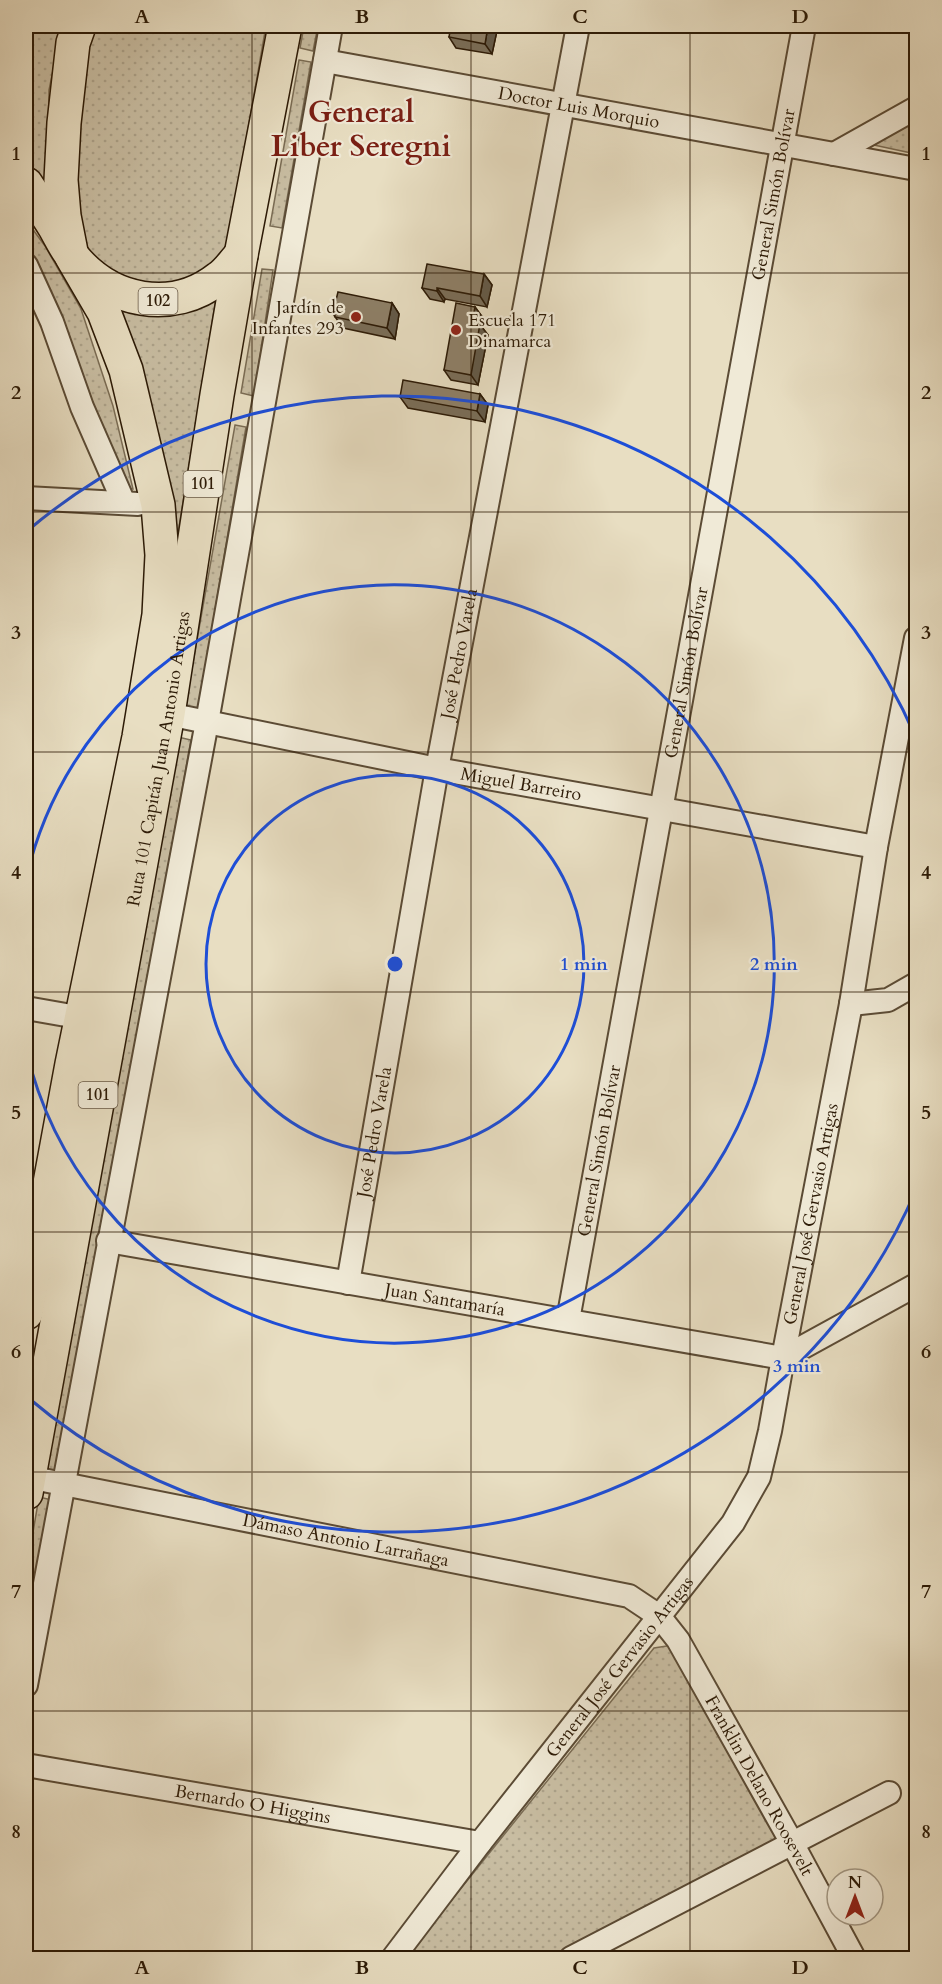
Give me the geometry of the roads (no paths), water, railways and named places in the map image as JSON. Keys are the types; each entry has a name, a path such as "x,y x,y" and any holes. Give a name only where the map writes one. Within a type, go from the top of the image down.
{"highway":[{"name":"Ruta 101 Capitán Juan Antonio Artigas","path":"26,1313 64,1105 137,747 159,615 162,555 158,505 126,370 104,312 72,257 64,216 61,180 68,78 73,43 79,26"},
{"name":"Ruta 101 Capitán Juan Antonio Artigas","path":"27,1485 168,714 217,395 285,26"},
{"name":"102","path":"26,184 72,257 92,277 112,289 133,297 161,301 183,297 209,286 221,277 241,255"}],"street":[{"path":"26,1685 207,722 331,26"},
{"name":"José Pedro Varela","path":"348,1283 436,769 578,26"},
{"name":"General Simón Bolívar","path":"568,1320 804,26"},
{"name":"Doctor Luis Morquio","path":"325,61 916,169"},
{"path":"834,154 916,108"},
{"path":"26,265 52,322 82,407 124,503"},
{"path":"26,498 158,505"},
{"name":"General José Gervasio Artigas","path":"393,1959 480,1843 733,1523 759,1477 770,1431 851,1004 876,847 911,687 916,638"},
{"name":"Miguel Barreiro","path":"168,714 436,769 876,847"},
{"path":"851,1004 888,1000 916,984"},
{"path":"26,1008 83,1018"},
{"name":"Juan Santamaría","path":"108,1241 783,1358"},
{"path":"783,1358 916,1284"},
{"name":"Dámaso Antonio Larrañaga","path":"27,1485 63,1485 629,1596 659,1616"},
{"name":"Franklin Delano Roosevelt","path":"659,1616 678,1640 854,1959"},
{"name":"Bernardo O Higgins","path":"26,1765 480,1843"},
{"path":"571,1959 889,1793"}],"place":[{"name":"Jardín de Infantes 293","path":"356,317"},
{"name":"Escuela 171 Dinamarca","path":"456,330"}],"district":[{"name":"General Liber Seregni","path":"361,129"}]}
